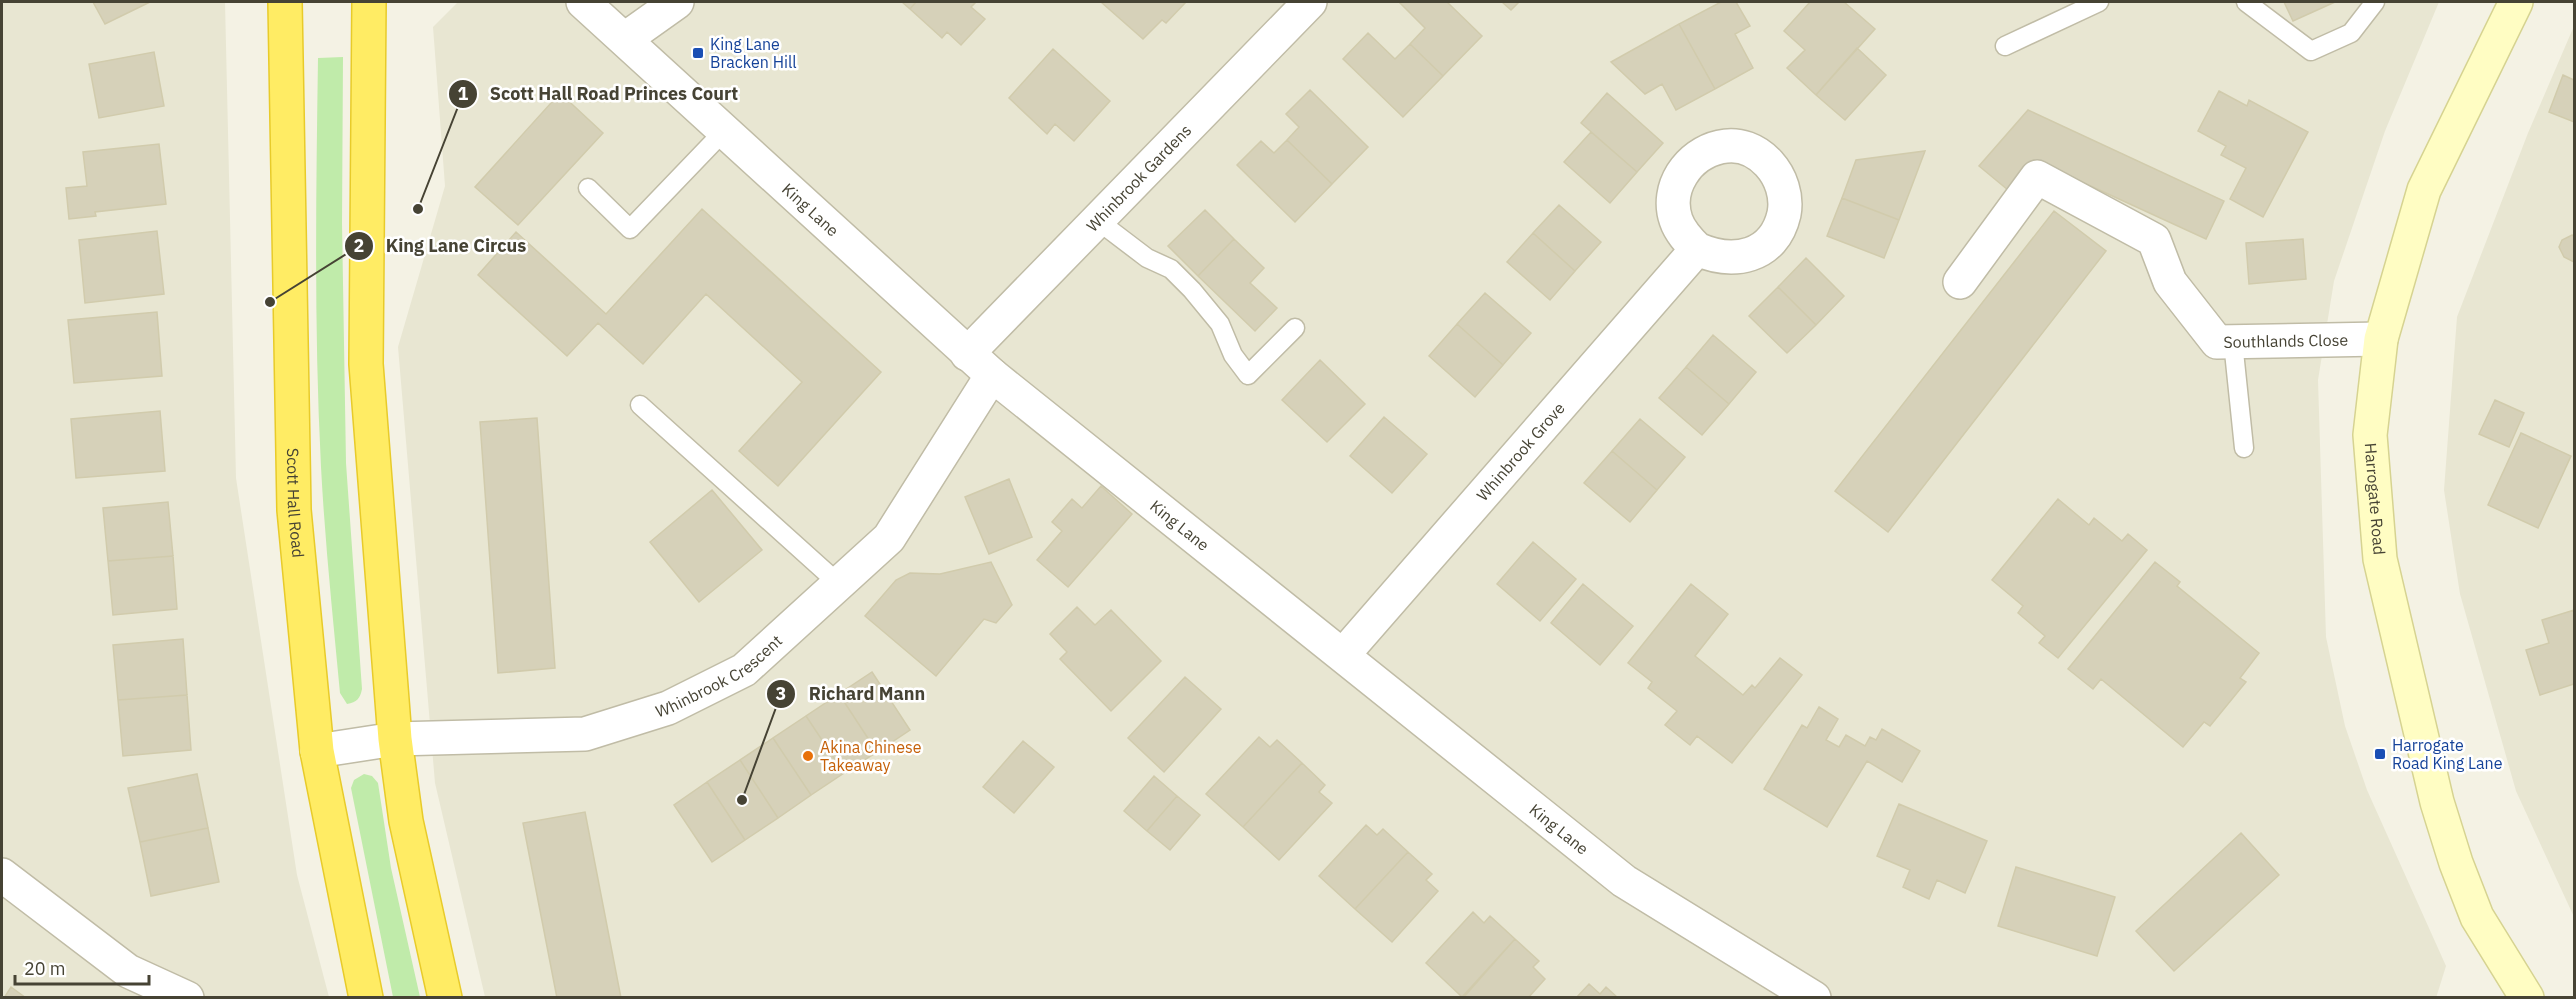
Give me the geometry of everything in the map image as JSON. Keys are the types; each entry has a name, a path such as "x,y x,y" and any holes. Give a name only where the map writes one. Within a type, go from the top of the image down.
{"highway":[{"name":"Scott Hall Road","path":"285,2 294,510 318,751 366,998"},
{"path":"369,2 366,364 395,739 406,820 445,998"}],"street":[{"name":"King Lane","path":"583,2 992,375 1624,880 1814,998"},
{"path":"626,39 677,2"},
{"name":"Whinbrook Gardens","path":"967,354 1310,2"},
{"name":"Harrogate Road","path":"2516,2 2424,190 2381,339 2370,435 2380,559 2437,802 2456,863 2477,917 2527,998"},
{"name":"Southlands Close","path":"1960,282 2037,177 2154,240 2170,282 2217,342 2381,339"},
{"name":"Whinbrook Grove","path":"1343,655 1697,249"},
{"name":"Whinbrook Crescent","path":"318,751 395,739 585,734 668,708 744,670 889,538 992,375"},
{"path":"2,874 128,971 187,998"}],"lane":[{"path":"2005,46 2099,2"},
{"path":"2246,2 2311,51 2351,33 2375,2"},
{"path":"588,188 630,229 725,130"},
{"path":"1097,220 1147,258 1171,269 1192,290 1220,324 1233,355 1248,375 1295,328"},
{"path":"2232,342 2244,448"},
{"path":"640,405 839,584"}],"shaded area":[{"path":"2,2 225,2 236,478 297,875 329,997 2,998"},
{"path":"458,2 2439,2 2385,131 2334,281 2318,380 2326,637 2345,726 2367,790 2446,966 2436,998 485,997 435,783 398,347 445,186 433,27"},
{"path":"2574,26 2574,917 2516,791 2460,594 2444,490 2457,317 2528,133"}],"green space":[{"path":"343,57 342,223 346,463 362,689 358,700 347,704 340,693 323,495 317,365 316,262 318,58"},
{"path":"364,774 372,776 378,783 391,868 420,997 393,997 351,788 354,780"}],"building":[{"path":"93,2 150,2 105,24"},
{"path":"902,2 916,2 910,9"},
{"path":"916,2 976,2 971,7 985,19 961,45 947,32 942,38 910,9"},
{"path":"1101,2 1186,2 1166,23 1162,20 1143,39"},
{"path":"1399,2 1447,2 1482,36 1443,76 1410,44 1425,28"},
{"path":"1502,2 1519,2 1511,10"},
{"path":"1721,2 1736,2 1750,26 1735,34 1753,68 1715,89 1679,24"},
{"path":"1810,2 1844,2 1875,29 1816,95 1787,68 1805,50 1784,31"},
{"path":"2284,2 2335,2 2293,21"},
{"path":"1679,24 1715,89 1676,110 1662,84 1645,94 1611,62"},
{"path":"1368,33 1395,59 1410,44 1443,76 1403,117 1343,59"},
{"path":"1857,48 1886,75 1845,120 1816,95"},
{"path":"1053,49 1110,101 1074,141 1055,124 1047,134 1009,98"},
{"path":"154,52 164,106 99,118 89,64"},
{"path":"2563,75 2574,80 2574,122 2549,112"},
{"path":"1310,90 1368,147 1332,184 1287,140 1299,127 1286,114"},
{"path":"2219,91 2247,106 2249,100 2308,132 2263,217 2230,199 2246,168 2221,155 2226,146 2198,131"},
{"path":"560,93 603,133 518,225 475,187"},
{"path":"1607,93 1663,143 1637,172 1581,123"},
{"path":"2028,110 2224,201 2206,239 2034,160 2008,190 1979,166"},
{"path":"1591,132 1637,172 1610,203 1564,162"},
{"path":"1287,140 1332,184 1295,222 1237,165 1261,141 1274,153"},
{"path":"159,144 166,204 95,212 96,216 69,219 66,188 87,186 83,152"},
{"path":"1925,151 1899,220 1842,198 1856,160"},
{"path":"1842,198 1899,220 1884,258 1827,236"},
{"path":"1559,205 1601,242 1575,271 1533,233"},
{"path":"702,209 881,372 778,486 739,451 802,382 706,294 643,364 598,323 567,356 478,275 516,232 606,314"},
{"path":"1205,210 1234,239 1198,276 1168,246"},
{"path":"2054,211 2106,251 1888,532 1835,491"},
{"path":"157,231 164,294 85,303 79,240"},
{"path":"1533,233 1575,271 1550,300 1507,262"},
{"path":"2574,236 2574,262 2564,257 2559,247 2562,240"},
{"path":"1234,239 1264,268 1250,283 1277,308 1255,331 1198,276"},
{"path":"2303,239 2306,279 2249,284 2246,243"},
{"path":"1806,258 1844,296 1816,325 1778,287"},
{"path":"1778,287 1816,325 1787,353 1749,316"},
{"path":"1485,293 1531,333 1503,365 1457,324"},
{"path":"157,312 162,376 74,383 68,320"},
{"path":"1457,324 1503,365 1475,397 1429,356"},
{"path":"1713,335 1756,372 1729,404 1686,367"},
{"path":"1320,360 1365,404 1327,442 1282,400"},
{"path":"1686,367 1729,404 1702,435 1659,398"},
{"path":"2495,400 2524,413 2509,447 2479,434"},
{"path":"160,411 165,471 76,478 71,419"},
{"path":"1384,417 1427,454 1392,493 1350,456"},
{"path":"537,418 555,668 498,673 480,422"},
{"path":"1640,419 1685,457 1657,490 1612,451"},
{"path":"2521,433 2571,456 2538,528 2488,505"},
{"path":"1612,451 1657,490 1630,522 1584,483"},
{"path":"1009,479 1032,537 989,554 965,497"},
{"path":"1101,486 1132,514 1068,587 1037,560 1062,531 1052,522 1072,499 1082,508"},
{"path":"712,490 762,550 699,602 650,542"},
{"path":"2058,499 2089,525 2094,518 2122,541 2128,534 2147,550 2058,658 2039,643 2045,636 2018,613 2023,606 1992,580"},
{"path":"168,502 173,556 108,561 103,508"},
{"path":"1533,542 1576,579 1540,621 1497,584"},
{"path":"173,556 177,609 113,615 108,561"},
{"path":"991,562 1012,605 996,623 984,619 936,676 865,616 896,580 910,573 940,574"},
{"path":"2155,562 2180,582 2177,586 2259,653 2240,678 2246,682 2210,726 2204,722 2183,747 2101,679 2093,689 2068,669"},
{"path":"1583,584 1633,626 1600,665 1551,623"},
{"path":"1691,584 1728,614 1695,656 1743,695 1752,685 1755,688 1780,658 1802,675 1732,763 1697,736 1690,745 1665,725 1677,711 1648,688 1652,682 1628,663"},
{"path":"1077,607 1095,625 1111,610 1161,661 1111,711 1060,659 1067,652 1050,634"},
{"path":"2574,610 2574,684 2540,695 2526,650 2549,643 2542,620"},
{"path":"183,639 187,695 118,700 113,645"},
{"path":"872,672 910,730 877,752 839,694"},
{"path":"1185,677 1221,709 1164,772 1128,738"},
{"path":"839,694 877,752 844,773 806,716"},
{"path":"187,695 191,750 123,756 118,700"},
{"path":"1819,707 1838,719 1826,740 1839,747 1846,735 1865,746 1870,737 1876,740 1882,729 1920,751 1902,782 1867,761 1827,827 1764,789 1802,725 1807,728"},
{"name":"Akina Chinese Takeaway","path":"806,716 844,773 811,795 773,738"},
{"path":"1259,737 1270,747 1277,740 1302,763 1243,827 1206,794"},
{"path":"773,738 811,795 778,818 740,760"},
{"path":"1023,741 1054,767 1014,813 983,787"},
{"path":"740,760 778,818 745,840 707,782"},
{"path":"1302,763 1325,785 1319,792 1332,803 1279,860 1243,827"},
{"path":"197,774 208,828 140,842 128,788"},
{"path":"1154,776 1177,796 1147,831 1124,811"},
{"path":"707,782 745,840 712,862 674,805"},
{"path":"1177,796 1200,815 1170,850 1147,831"},
{"path":"1899,804 1987,841 1965,893 1937,880 1929,899 1903,887 1910,870 1877,856"},
{"path":"585,812 621,998 557,998 523,823"},
{"path":"1366,825 1377,835 1383,829 1408,852 1355,909 1319,876"},
{"path":"208,828 219,882 151,896 140,842"},
{"path":"2241,833 2279,875 2174,971 2136,931"},
{"path":"1408,852 1432,874 1426,880 1438,891 1392,942 1355,909"},
{"path":"2016,867 2115,897 2097,956 1998,926"},
{"path":"1473,912 1484,923 1490,916 1515,939 1462,997 1426,963"},
{"path":"1515,939 1539,961 1533,967 1545,979 1528,998 1463,998"},
{"path":"1589,984 1600,994 1606,987 1618,998 1576,998"},
{"path":"11,987 26,998 4,998"}],"place":[{"name":"King Lane Bracken Hill","path":"698,53"},
{"name":"Scott Hall Road Princes Court","path":"418,209"},
{"name":"King Lane Circus","path":"270,302"},
{"name":"Harrogate Road King Lane","path":"2380,754"},
{"name":"Akina Chinese Takeaway","path":"808,756"},
{"name":"Richard Mann","path":"742,800"}]}
